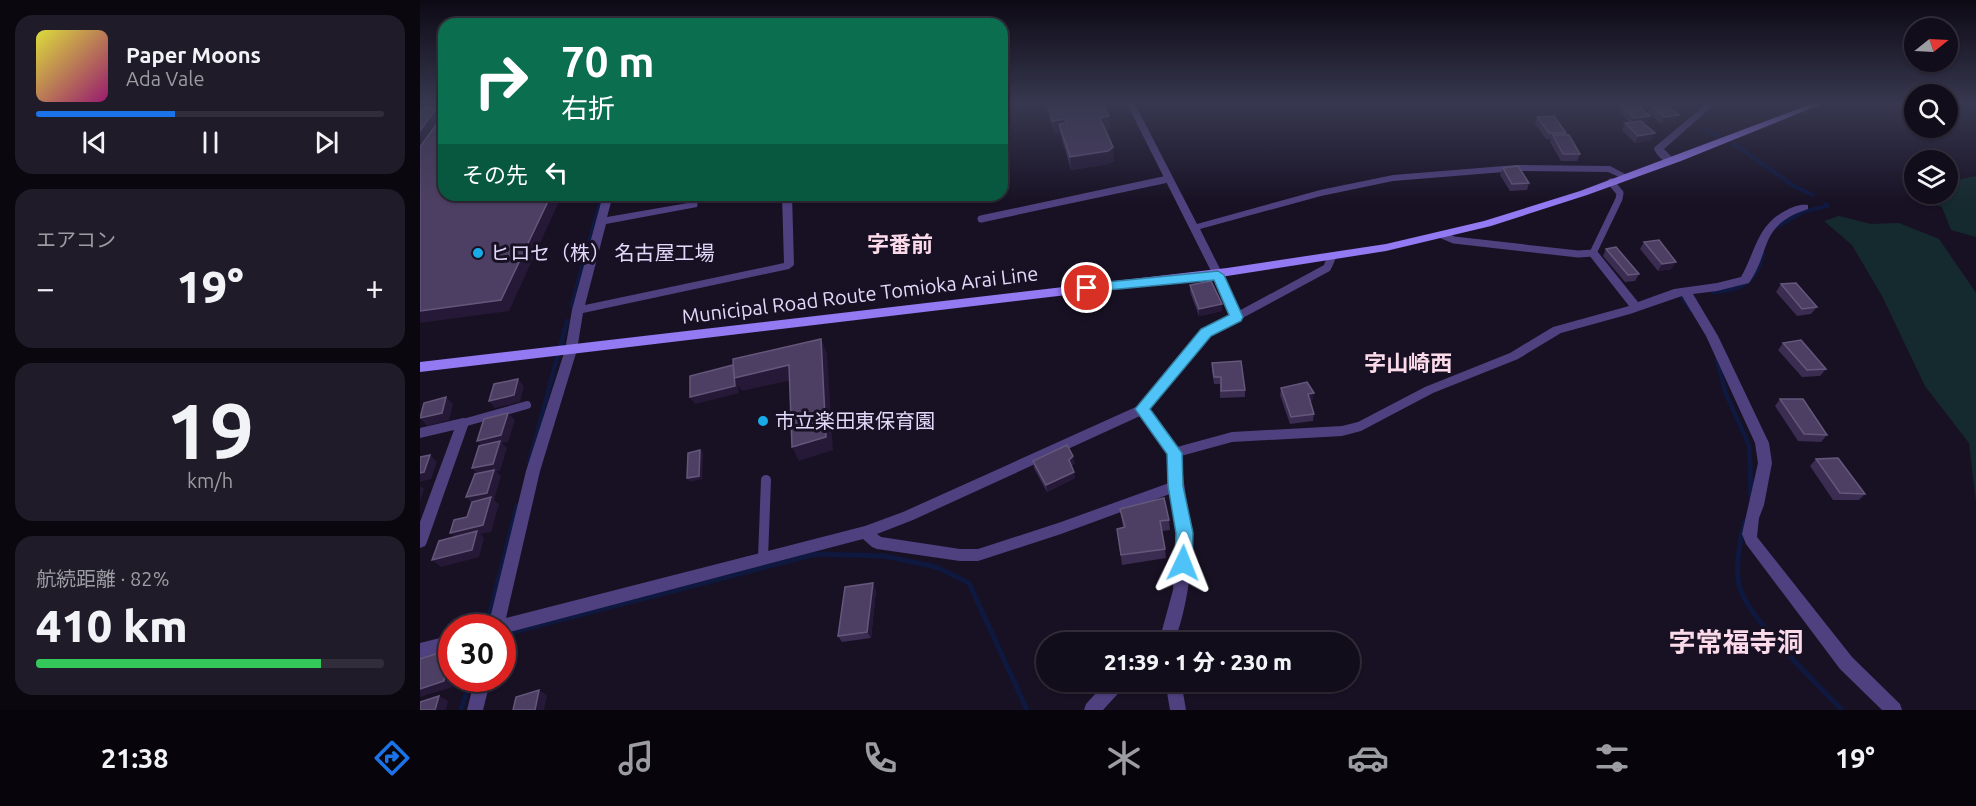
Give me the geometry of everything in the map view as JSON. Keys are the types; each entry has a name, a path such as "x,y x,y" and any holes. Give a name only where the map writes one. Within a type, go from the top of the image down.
{"street":[{"path":"516,622 866,532 908,516 1142,409 1206,332 1236,317 1218,275 1147,137"},
{"path":"1670,160 1660,152 1659,148 1672,137"},
{"name":"Municipal Road Route Tomioka Arai Line","path":"420,367 1065,290 1218,275 1332,258 1442,235 1528,212 1730,137"},
{"path":"1193,228 1320,193 1393,178 1516,168 1610,169 1626,177"},
{"path":"501,614 533,471 571,350 578,310 607,201"},
{"path":"602,220 693,205 693,201"},
{"path":"578,310 789,265 787,201"},
{"path":"1174,453 1232,437 1342,431 1361,426 1429,390 1514,356 1557,330 1685,291 1718,287 1744,280 1765,233 1773,223 1791,211 1804,207"},
{"path":"1593,254 1635,306"},
{"path":"1685,291 1712,336 1740,401 1762,443 1765,464 1749,534 1751,540 1846,663 1894,710"},
{"path":"1142,409 1174,453 1176,486 1184,533 1181,590 1169,632"},
{"path":"420,433 463,423"},
{"path":"420,542 463,423"},
{"path":"866,532 877,543 960,555 978,555 1176,486"},
{"path":"420,651 438,646"},
{"path":"475,710 480,692"},
{"path":"1092,710 1108,692"},
{"path":"1175,692 1178,710"}],"lane":[{"path":"981,219 1168,179"},
{"path":"1442,235 1480,243 1593,254 1619,199 1620,193 1611,182"},
{"path":"1236,317 1327,268 1332,258"},
{"path":"463,423 527,405"},
{"path":"763,558 766,480"}],"green space":[{"path":"1976,176 1976,237 1951,230 1942,207 1934,204 1958,204 1958,180"},
{"path":"1839,216 1871,224 1899,223 1939,239 1976,293 1976,502 1969,443 1925,386 1882,296 1852,245 1824,221"}],"building":[{"name":"ヒロセ（株） 名古屋工場","path":"427,137 438,137 438,201 548,201 501,300 420,311 420,147"},
{"path":"1063,137 1109,137 1113,147 1108,151 1070,157"},
{"path":"1554,137 1570,137 1580,154 1563,154"},
{"path":"1518,166 1529,183 1512,184 1503,168"},
{"path":"1659,240 1676,262 1662,264 1644,242"},
{"path":"1616,247 1639,274 1628,275 1606,249"},
{"path":"1211,281 1222,304 1199,309 1190,285"},
{"path":"1796,283 1817,307 1802,309 1781,284"},
{"path":"821,339 826,437 792,447 789,365 734,378 733,359"},
{"path":"1801,340 1826,369 1807,370 1783,343"},
{"path":"1241,361 1245,390 1221,391 1221,377 1214,377 1212,363"},
{"path":"733,365 735,386 690,397 690,376"},
{"path":"518,379 514,395 489,401 494,384"},
{"path":"1307,382 1314,393 1308,394 1314,414 1291,417 1281,388"},
{"path":"446,397 442,413 420,418 424,403"},
{"path":"1780,399 1803,399 1827,435 1804,434"},
{"path":"508,413 501,435 477,441 484,419"},
{"path":"500,441 493,464 472,468 479,446"},
{"path":"1067,445 1073,456 1069,460 1074,472 1046,485 1033,461"},
{"path":"700,450 699,476 687,478 688,453"},
{"path":"430,455 424,472 420,473 420,457"},
{"path":"1838,458 1865,494 1840,493 1816,459"},
{"path":"494,470 487,493 466,497 475,474"},
{"path":"491,497 483,525 450,533 454,520 467,517 472,502"},
{"path":"1164,498 1169,520 1160,521 1165,549 1121,555 1117,529 1125,527 1120,509"},
{"path":"477,531 472,550 432,560 439,541"},
{"path":"873,583 867,632 838,636 845,587"},
{"path":"438,653 438,683 420,689 420,659"},
{"path":"539,690 535,710 513,710 516,697"},
{"path":"439,696 435,710 420,710 420,702"}],"waterway":[{"path":"1734,144 1794,186 1813,195"},
{"path":"583,265 600,201"},
{"path":"1776,227 1805,211 1828,206 1825,204"},
{"path":"1760,265 1763,253"},
{"path":"572,306 583,263"},
{"path":"1713,292 1742,286 1752,277 1760,263"},
{"path":"1682,297 1691,310"},
{"path":"529,463 567,321"},
{"path":"1717,360 1726,394 1749,445 1750,464"},
{"path":"1750,463 1751,498"},
{"path":"490,614 517,506"},
{"path":"1745,521 1738,561 1739,585 1745,599 1769,632 1842,710"},
{"path":"516,631 816,554 884,556 936,567 969,583 1027,710"},
{"path":"461,710 467,692"}],"place":[{"name":"ヒロセ（株） 名古屋工場","path":"478,253"},
{"name":"市立楽田東保育園","path":"763,421"}],"district":[{"name":"字番前","path":"900,244"},
{"name":"字山崎西","path":"1408,363"},
{"name":"字常福寺洞","path":"1736,643"}],"route":[{"path":"1087,288 1218,275 1233,307 1236,317 1206,332 1142,409 1174,453 1176,486 1184,533 1183,563"}]}
